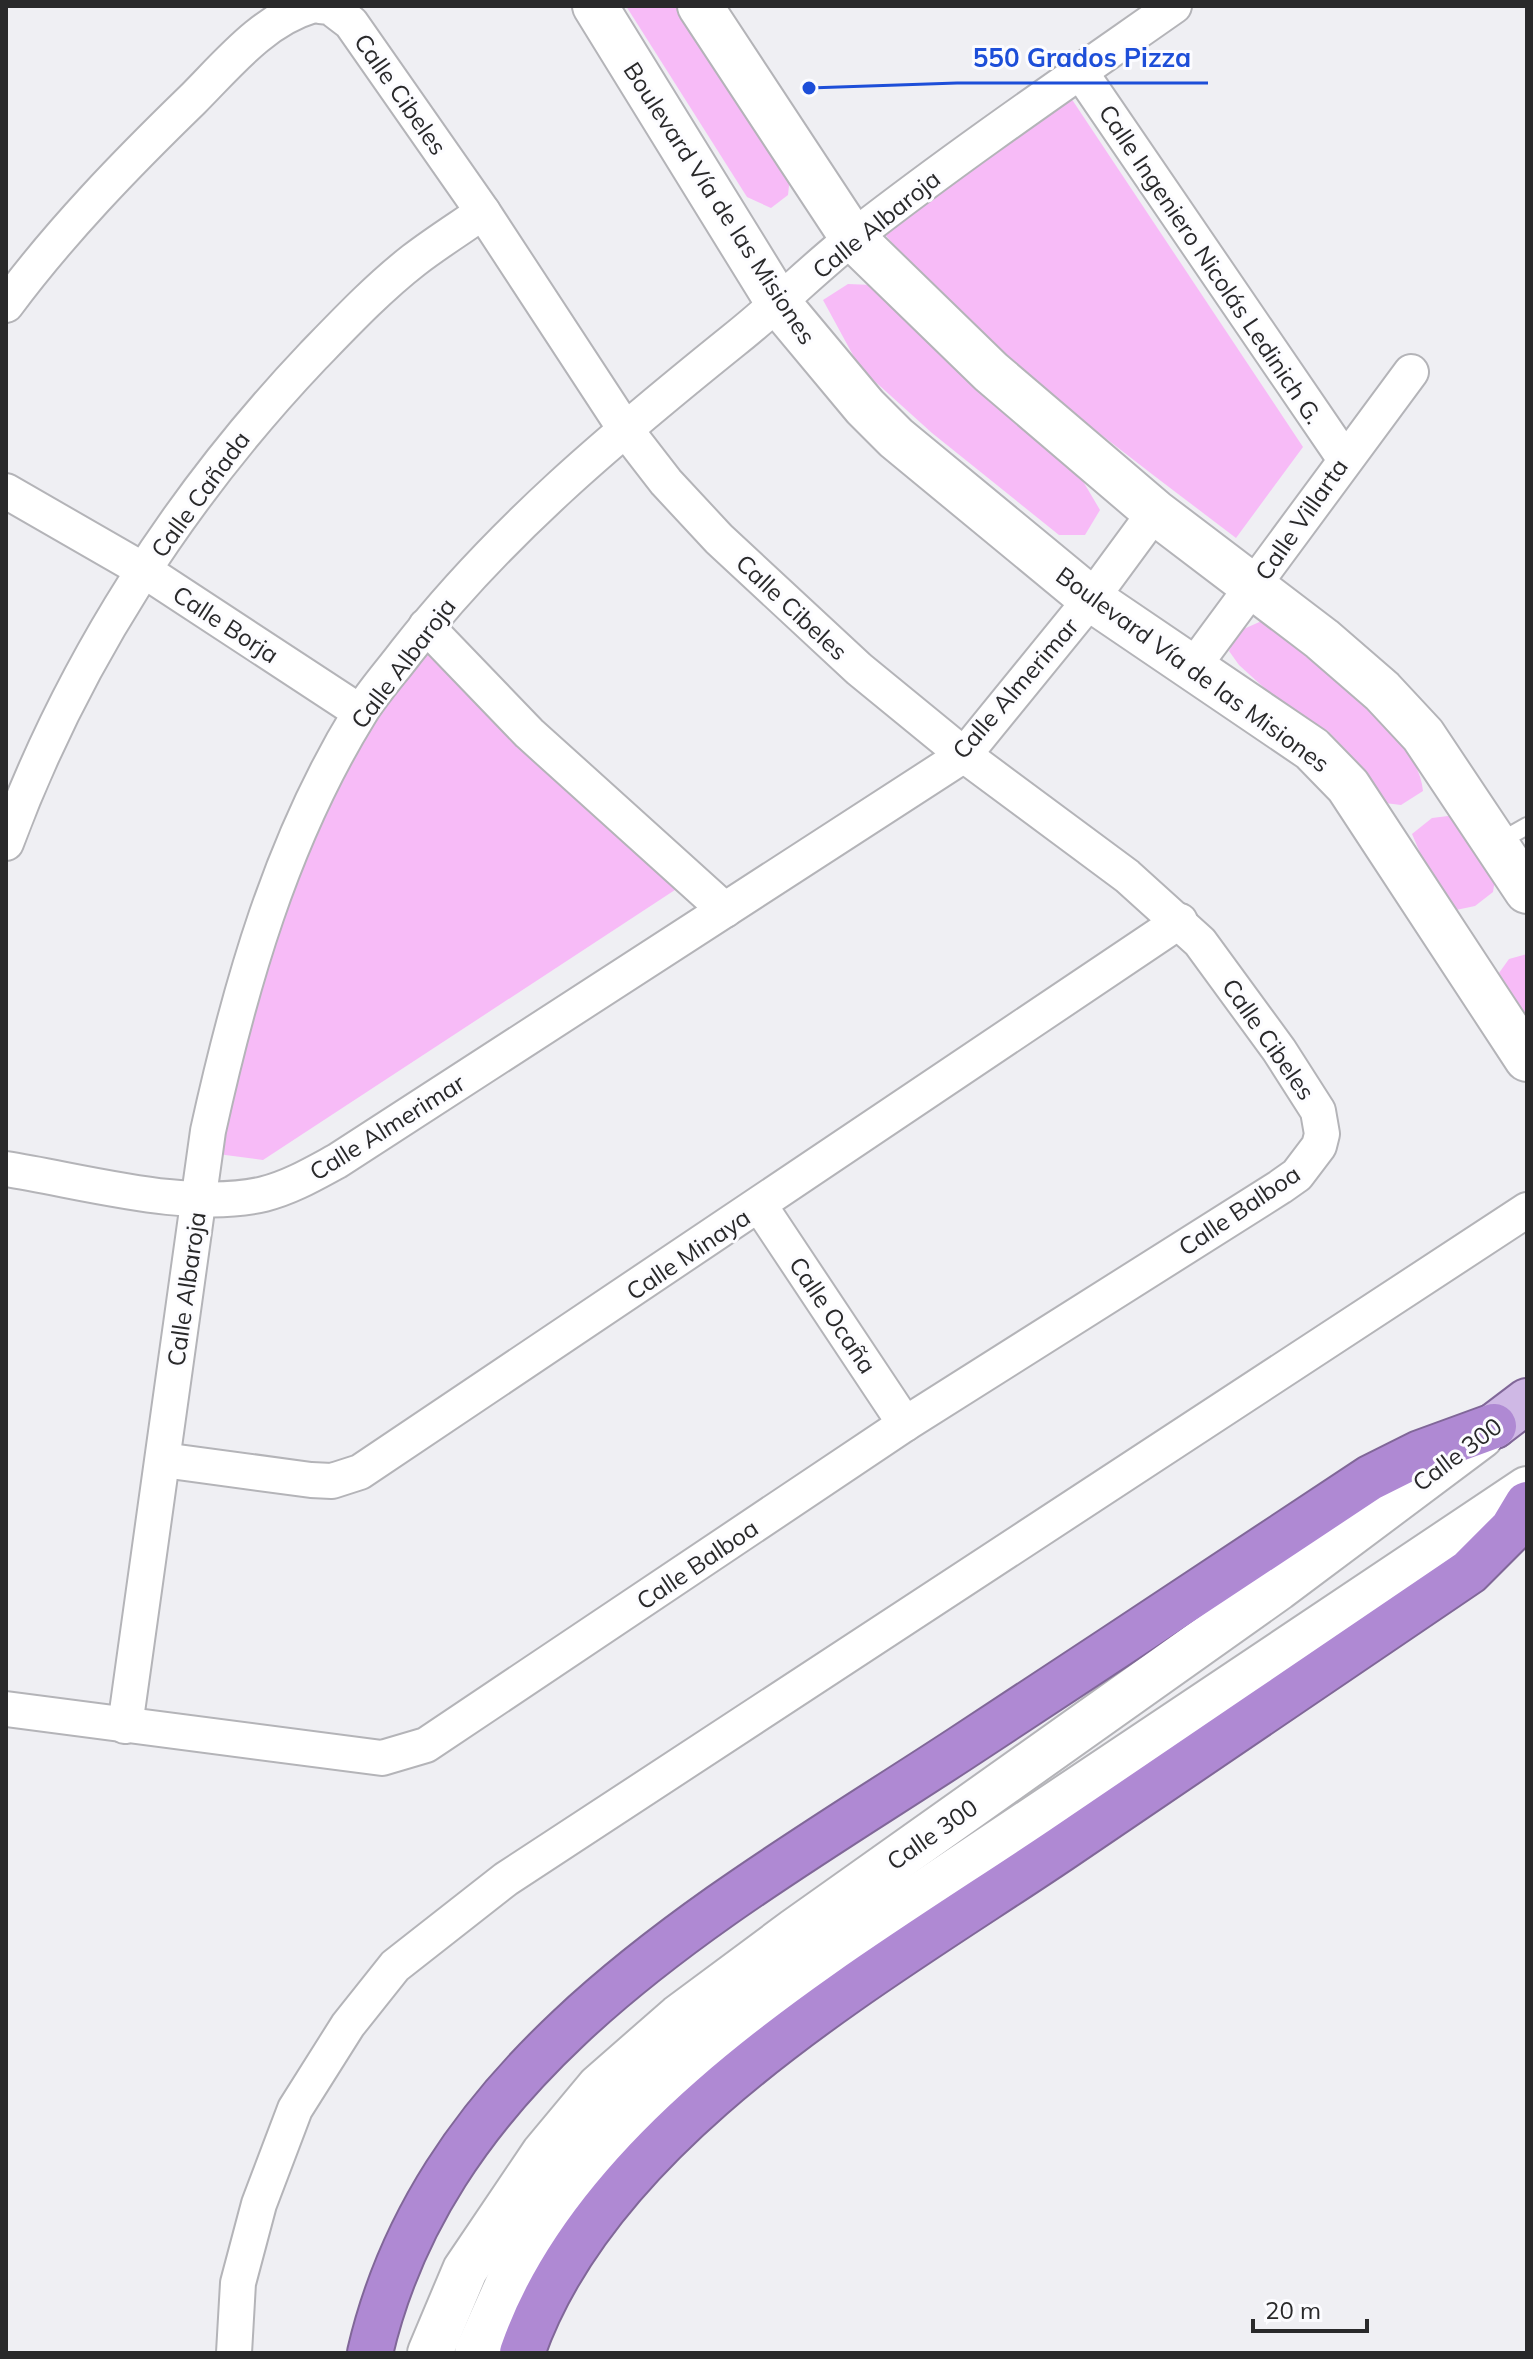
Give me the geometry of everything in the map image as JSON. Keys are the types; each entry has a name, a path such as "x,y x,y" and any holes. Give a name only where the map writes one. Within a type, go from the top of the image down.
{"highway":[{"path":"370,2353 391,2283 414,2232 462,2153 509,2089 542,2053 626,1975 770,1873 1370,1478 1510,1414"},
{"path":"522,2353 564,2267 605,2207 677,2127 847,1992 1469,1572 1512,1529 1527,1504"}],"main road":[{"name":"Boulevard Vía de las Misiones","path":"595,6 779,304 816,352 896,438 1091,599 1312,749 1339,775 1527,1059"},
{"path":"700,6 852,237 991,372 1155,512 1382,691 1512,835 1527,891"},
{"name":"Calle 300","path":"430,2353 465,2270 544,2153 599,2087 679,2017 784,1938 1278,1588 1510,1414"},
{"name":"Calle 300","path":"477,2353 511,2277 550,2216 614,2130 716,2042 826,1958 1527,1489"}],"street":[{"path":"6,305 126,164 258,36 290,12 311,6"},
{"name":"Calle Cibeles","path":"320,6 330,7 351,23 483,212 625,429 666,482 730,549 859,669 964,755 1127,876 1180,921 1263,1028 1318,1111 1322,1134 1319,1146"},
{"name":"Calle Albaroja","path":"125,1726 208,1131 247,970 308,811 360,712 426,626 495,550 625,429 779,304 852,237 1079,70 1174,6"},
{"name":"Calle Ingeniero Nicolás Ledinich G.","path":"1079,70 1344,458"},
{"name":"Calle Cañada","path":"6,843 24,795 97,644 197,490 268,404 338,330 413,260 483,212"},
{"name":"Calle Villarta","path":"1193,667 1344,458 1411,372"},
{"name":"Calle Borja","path":"6,491 145,571 360,712"},
{"name":"Calle Almerimar","path":"6,1169 198,1201 262,1194 298,1183 964,755 1091,599 1155,512"},
{"path":"426,626 529,733 725,910"},
{"name":"Calle Minaya","path":"163,1460 311,1480 332,1481 360,1472 1180,921"},
{"name":"Calle Balboa","path":"6,1709 382,1758 406,1754 450,1730 905,1424 1280,1187 1297,1175 1319,1146"},
{"name":"Calle Ocaña","path":"760,1206 905,1424"},
{"path":"234,2353 238,2283 259,2204 295,2109 348,2025 395,1966 506,1879 1527,1210"}],"shaded area":[{"path":"626,6 685,6 792,159 788,195 771,208 747,197"},
{"path":"1067,92 1303,447 1236,538 1093,429 1002,353 958,312 877,225"},
{"path":"848,284 872,285 927,340 1077,471 1100,510 1085,535 1059,535 932,433 860,368 823,300"},
{"path":"1264,620 1333,674 1383,720 1403,744 1417,768 1423,791 1401,805 1385,803 1361,766 1328,731 1284,706 1239,665 1229,651 1239,631"},
{"path":"429,642 681,886 263,1160 210,1153 251,986 359,732"},
{"path":"1456,815 1496,873 1493,892 1475,906 1456,910 1421,855 1412,834 1432,818"},
{"path":"1527,954 1527,1017 1499,973 1509,959"}],"place":[{"name":"550 Grados Pizza","path":"809,88"}]}
